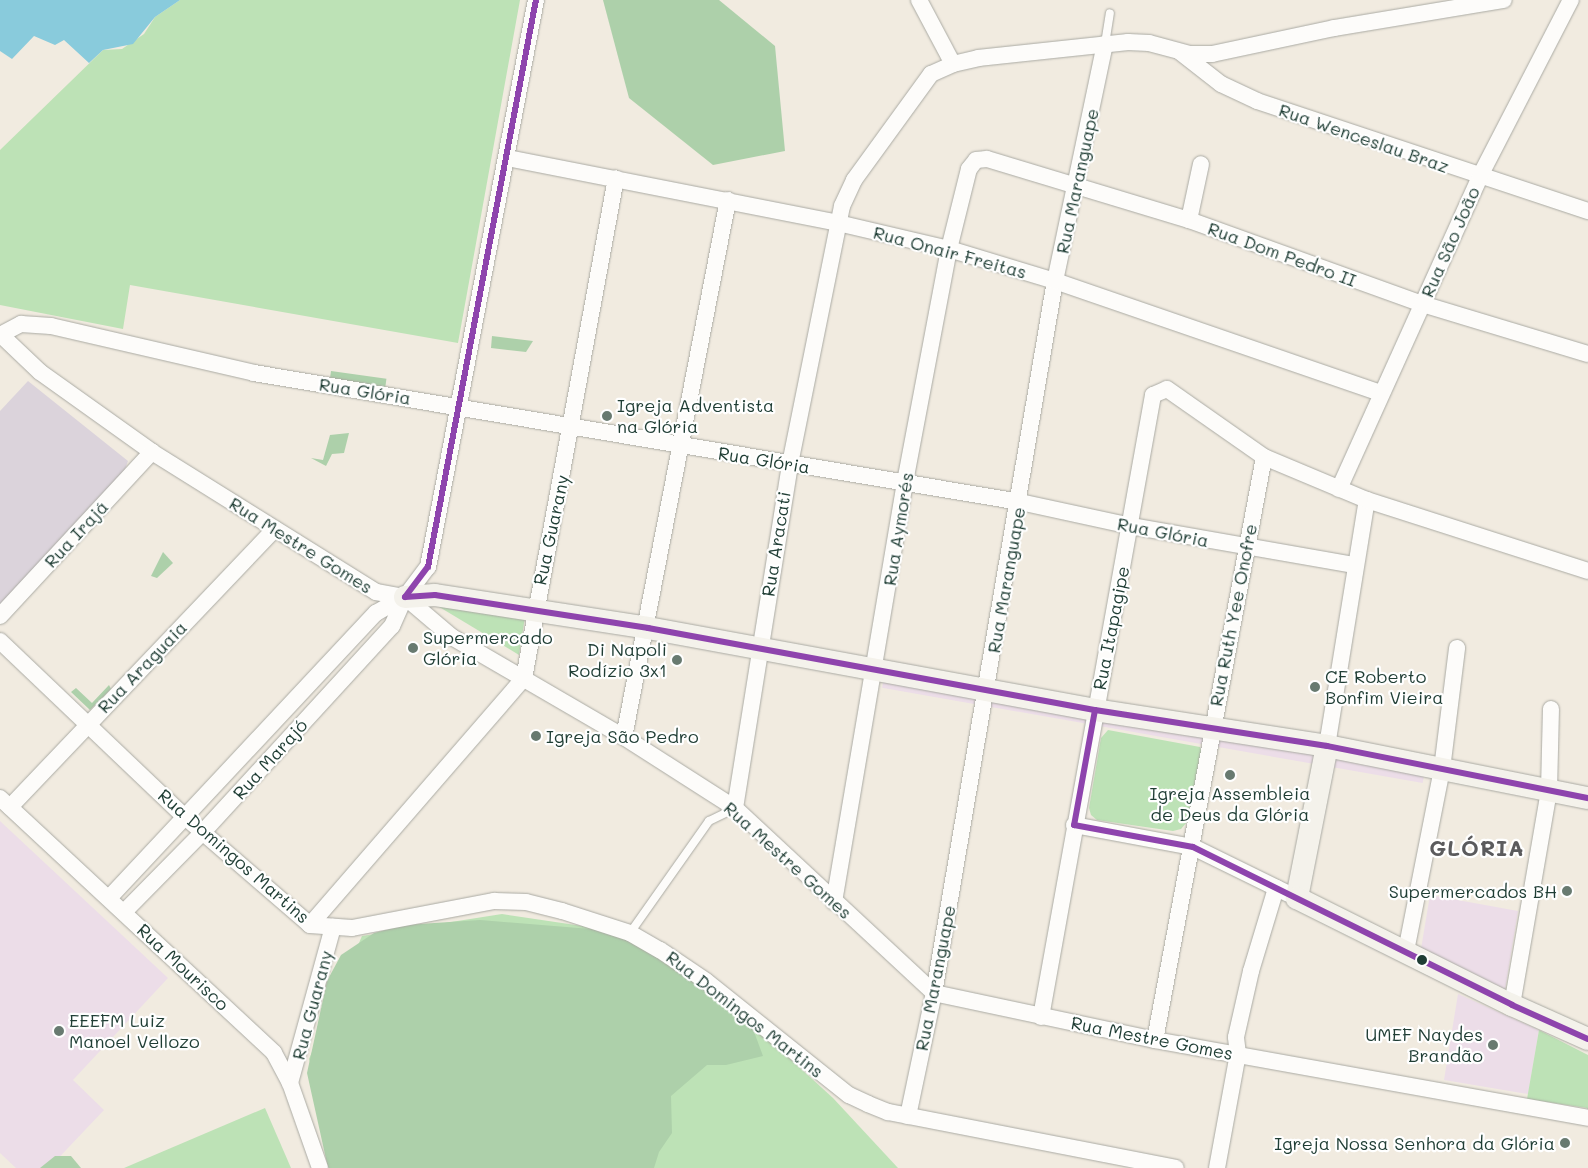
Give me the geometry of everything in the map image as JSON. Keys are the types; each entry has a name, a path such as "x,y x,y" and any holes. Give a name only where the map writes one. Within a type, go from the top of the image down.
{"street":[{"name":"Rua Marajó","path":"124,912 203,832 392,626 404,597 428,567 536,0"},
{"path":"919,0 952,64"},
{"path":"1180,52 1212,54 1334,28 1504,0"},
{"name":"Rua São João","path":"1339,489 1381,392 1480,176 1571,0"},
{"name":"Rua Aracati","path":"734,808 790,464 838,222 847,192 854,180 931,74 952,64 991,56 1139,41 1180,52"},
{"name":"Rua Maranguape","path":"908,1116 934,993 1020,502 1055,281 1078,185 1104,44"},
{"name":"Rua Wenceslau Braz","path":"1180,52 1221,84 1257,102 1588,211"},
{"name":"Rua Onair Freitas","path":"507,158 838,222 949,249 1055,281 1381,392"},
{"name":"Rua Dom Pedro II","path":"976,160 987,159 1189,220 1422,304 1588,354"},
{"name":"Rua Aymorés","path":"834,902 876,668 905,482 949,249 969,169 976,160"},
{"path":"1189,220 1201,164"},
{"name":"Rua Guarany","path":"310,925 524,678 534,610 572,427 616,178"},
{"path":"624,737 648,628 728,200"},
{"name":"Rua Glória","path":"0,334 21,324 51,326 254,373 1020,502 1247,548 1355,565"},
{"name":"Rua Mestre Gomes","path":"0,334 40,372 152,452 376,592 404,597 452,637 624,737 734,808 934,993 1155,1040 1588,1118"},
{"name":"Rua Itapagipe","path":"1041,1017 1095,710 1131,526 1150,401 1159,390 1168,389 1264,457"},
{"name":"Rua Irajá","path":"0,616 152,452"},
{"path":"1264,457 1367,500 1588,571"},
{"name":"Rua Ruth Yee Onofre","path":"1155,1040 1193,846 1211,726 1264,457"},
{"path":"1297,898 1327,746 1367,500"},
{"name":"Rua Araguaia","path":"5,803 88,723 276,529"},
{"path":"404,597 435,595 648,628 876,668 1095,710 1211,726 1327,746 1588,798"},
{"name":"Rua Marajó","path":"109,898 376,613 404,597"},
{"name":"Rua Domingos Martins","path":"0,641 185,817 310,925 352,928 494,901 526,902 630,933 706,981 849,1095 888,1112 1176,1168"},
{"path":"1406,951 1442,769 1457,648"},
{"path":"1512,1005 1549,790 1551,709"},
{"name":"Rua Mourisco","path":"5,803 266,1044 280,1061 290,1083 320,1168"},
{"path":"1074,825 1193,846 1512,1005 1588,1039"},
{"path":"1217,1168 1238,1054 1236,1037 1251,971 1276,888"},
{"name":"Rua Guarany","path":"290,1083 334,927"}],"lane":[{"path":"1104,44 1110,13"},
{"path":"630,933 709,821 734,808"}],"shaded area":[{"path":"28,381 128,461 120,483 0,610 0,411"},
{"path":"885,671 1426,766 1423,783 882,688"},
{"name":"EEEFM Luiz Manoel Vellozo","path":"0,821 168,978 73,1080 104,1110 49,1168 16,1168 0,1153"},
{"path":"1430,895 1518,911 1505,990 1421,949"},
{"name":"UMEF Naydes Brandão","path":"1458,994 1539,1030 1528,1094 1444,1080"}],"green space":[{"path":"180,0 520,0 458,343 130,285 123,329 0,305 0,150 103,50 122,49 144,34 155,17"},
{"path":"603,0 719,0 775,46 785,151 713,165 629,98"},
{"path":"492,336 533,341 526,352 491,348"},
{"path":"331,371 386,379 385,391 329,383"},
{"path":"349,433 344,453 332,454 326,466 311,458 323,460 330,435"},
{"path":"163,552 173,563 157,578 151,576"},
{"path":"436,605 525,617 519,655"},
{"path":"109,685 111,689 90,710 71,692 76,688 92,703"},
{"path":"1108,730 1200,747 1202,754 1187,822 1181,829 1173,831 1097,820 1091,815 1089,808 1101,738"},
{"path":"502,914 589,927 720,995 833,1098 898,1168 341,1168 309,1059 362,936"},
{"path":"480,920 603,930 671,957 753,1029 763,1056 726,1065 707,1065 671,1096 672,1133 659,1152 654,1168 328,1168 307,1073 327,981 341,955 374,933 404,925"},
{"path":"1539,1030 1588,1055 1588,1112 1587,1108 1527,1099"},
{"path":"265,1108 291,1168 124,1168"},
{"path":"55,1156 71,1156 81,1168 40,1168"}],"water":[{"path":"0,0 180,0 155,17 133,44 103,50 89,63 64,40 55,45 34,36 12,59 0,51"}],"transit line":[{"path":"405,597 428,567 536,0"},
{"path":"405,597 435,595 648,628 1095,710 1327,746 1588,798"},
{"path":"1095,710 1074,825 1193,847 1512,1005 1588,1039"}],"place":[{"name":"Igreja Adventista na Glória","path":"607,416"},
{"name":"Supermercado Glória","path":"413,648"},
{"name":"Di Napoli Rodízio 3x1","path":"677,660"},
{"name":"CE Roberto Bonfim Vieira","path":"1315,687"},
{"name":"Igreja São Pedro","path":"536,736"},
{"name":"Igreja Assembleia de Deus da Glória","path":"1230,775"},
{"name":"Supermercados BH","path":"1567,891"},
{"name":"EEEFM Luiz Manoel Vellozo","path":"59,1031"},
{"name":"UMEF Naydes Brandão","path":"1493,1045"},
{"name":"Igreja Nossa Senhora da Glória","path":"1565,1143"}],"district":[{"name":"GLÓRIA","path":"1477,848"}]}
